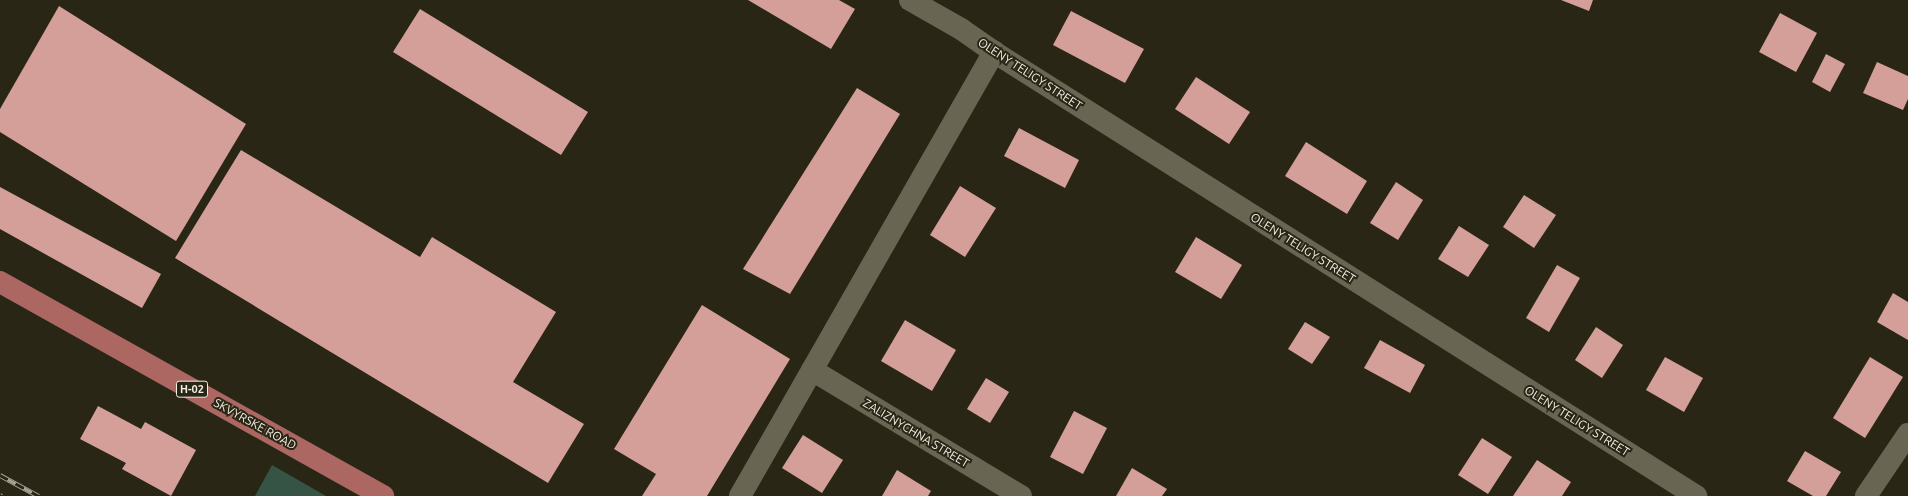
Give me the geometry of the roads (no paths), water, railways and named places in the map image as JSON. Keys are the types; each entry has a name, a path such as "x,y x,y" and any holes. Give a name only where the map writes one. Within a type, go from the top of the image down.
{"main road":[{"name":"SKVYRSKE ROAD","path":"0,282 384,496"}],"street":[{"name":"OLENY TELIGY STREET","path":"910,0 961,29 994,52 1696,496"},
{"path":"740,496 994,52"},
{"name":"ZALIZNYCHNA STREET","path":"812,370 1021,496"},
{"path":"1866,496 1908,434"}],"railway":[{"path":"0,475 39,496"}]}
